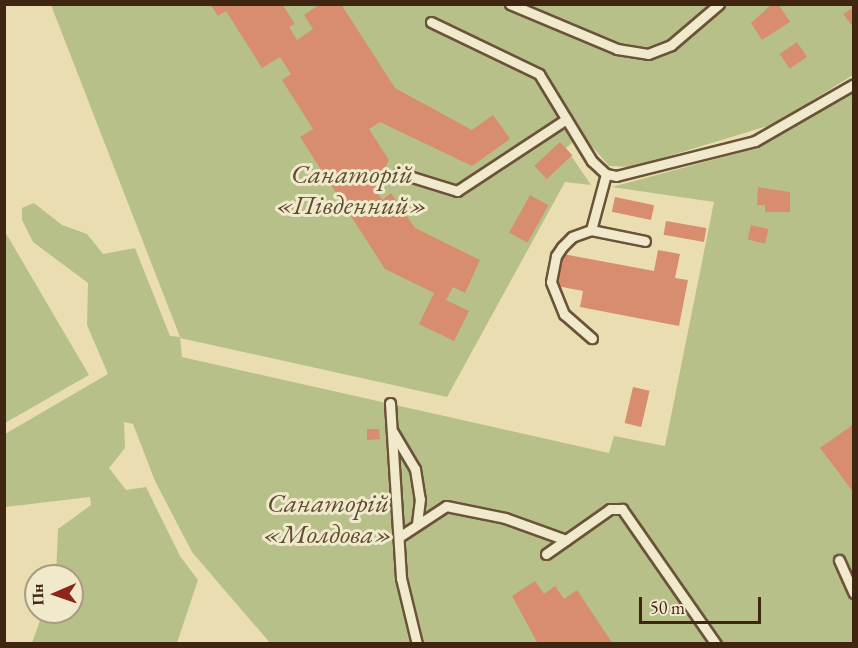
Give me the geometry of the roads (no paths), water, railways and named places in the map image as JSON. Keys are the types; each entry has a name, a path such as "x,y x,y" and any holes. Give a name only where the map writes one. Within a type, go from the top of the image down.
{"lane":[{"path":"510,4 617,49 648,54 671,45 719,4"},
{"path":"431,22 539,74 592,161 606,174 624,176 755,141 854,84"},
{"path":"399,173 457,191 566,119"},
{"path":"591,230 606,174"},
{"path":"592,338 564,314 551,282 556,256 572,237 591,230 645,241"},
{"path":"390,403 401,578 417,644"},
{"path":"391,428 415,469 420,499 417,525"},
{"path":"399,537 438,510 455,506 505,518 566,540"},
{"path":"546,554 610,509 622,509 716,644"},
{"path":"839,560 854,592"}],"park label":[{"name":"Санаторій «Південний»","path":"352,188"},
{"name":"Санаторій «Молдова»","path":"328,518"}]}
